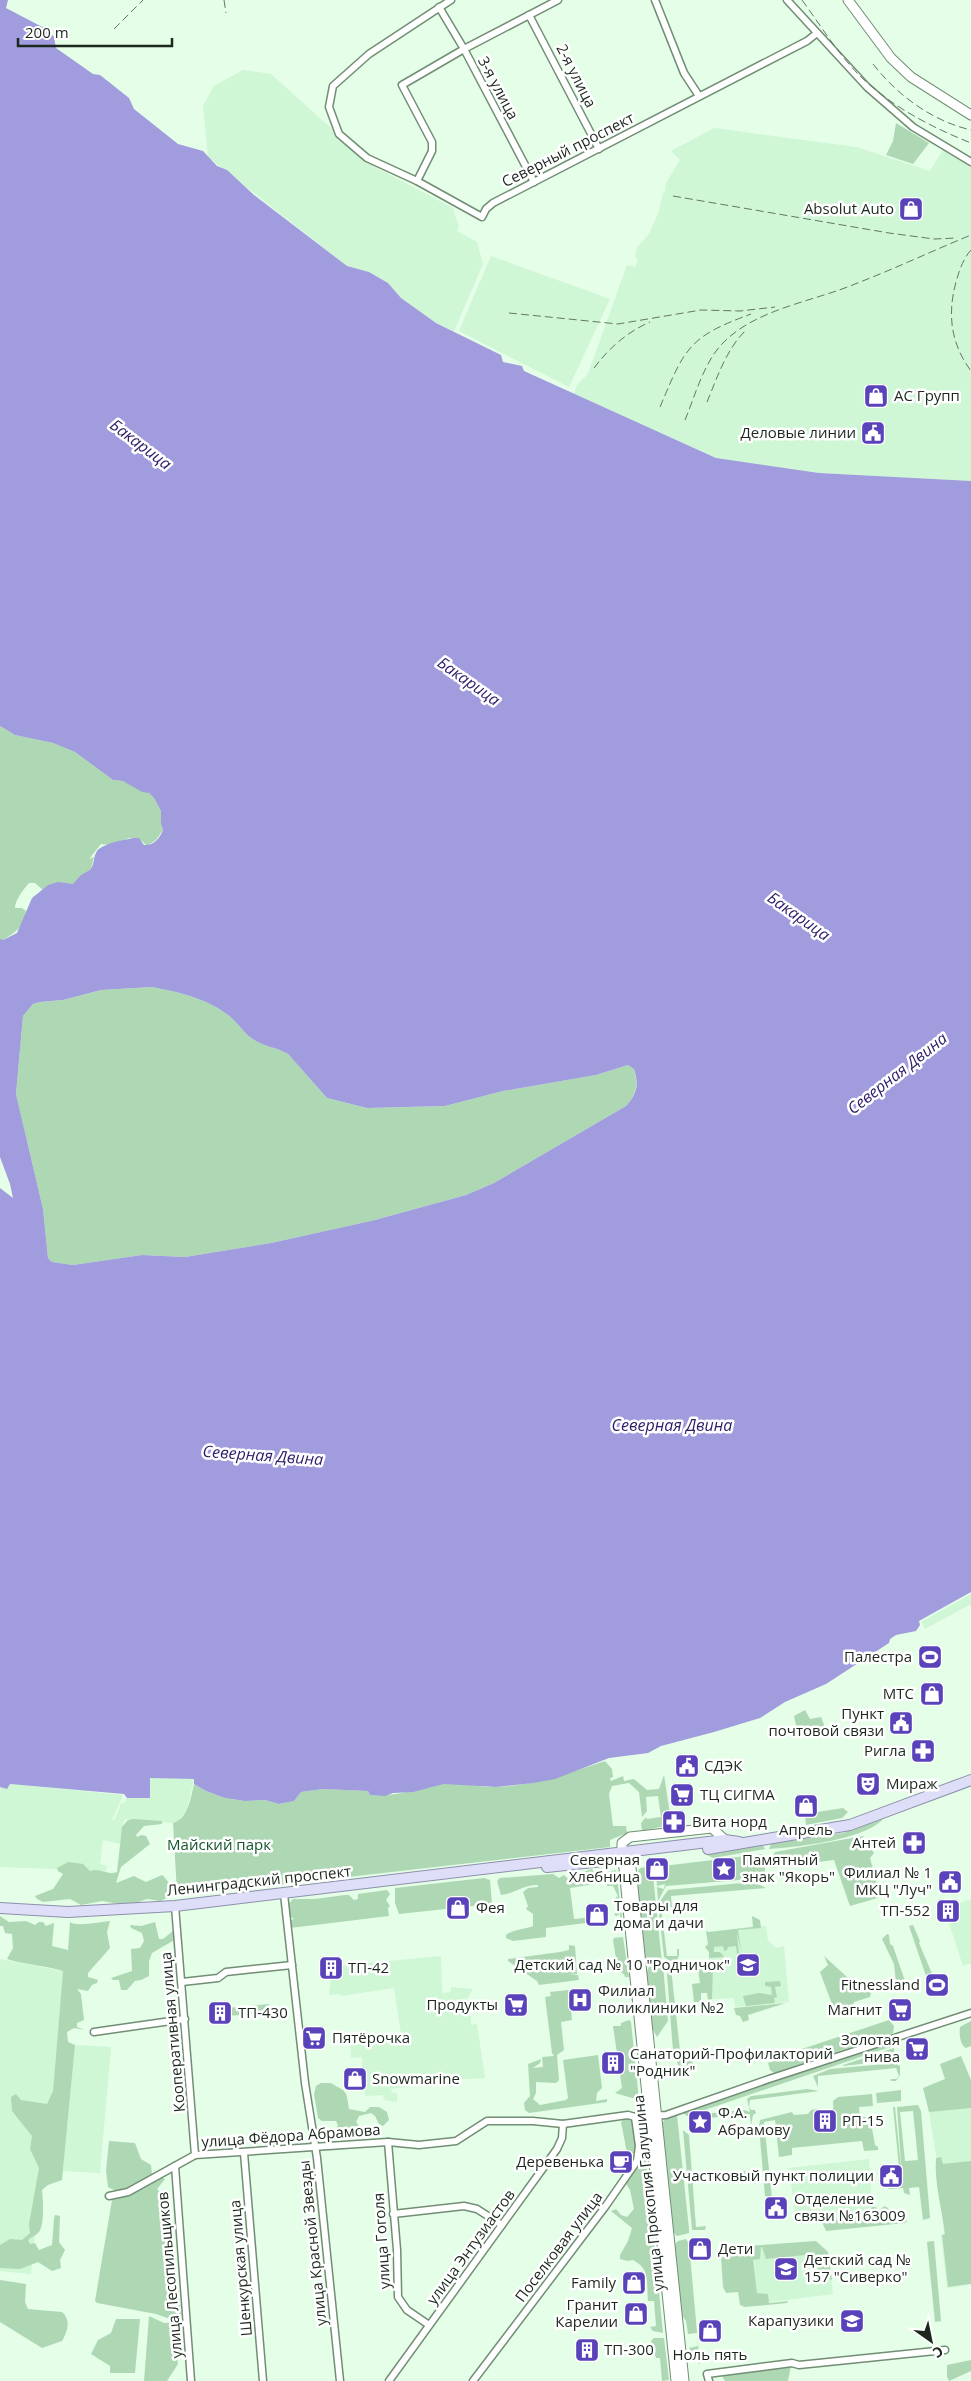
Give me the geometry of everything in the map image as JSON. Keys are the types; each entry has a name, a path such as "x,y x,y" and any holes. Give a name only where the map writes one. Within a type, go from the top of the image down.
{"main road":[{"path":"848,0 891,58 911,78 971,115"},
{"name":"Ленинградский проспект","path":"626,1856 725,1847 739,1842 824,1831 850,1825 971,1780"},
{"path":"626,1856 622,1842 630,1837 712,1828 725,1840"},
{"name":"Ленинградский проспект","path":"0,1908 68,1912 175,1906 521,1866 538,1868 725,1840 739,1842"},
{"name":"улица Прокопия Галушина","path":"626,1856 653,2116 684,2381"},
{"name":"улица Прокопия Галушина","path":"653,2116 676,2381"}],"street":[{"path":"439,8 451,0"},
{"path":"417,181 432,151 432,142 402,85 464,49 558,0"},
{"path":"655,0 684,73 699,96"},
{"path":"787,0 867,87 913,127 971,162"},
{"name":"3-я улица","path":"439,8 464,49 534,182"},
{"name":"Северный проспект","path":"439,8 369,54 333,86 329,107 339,134 366,158 417,181 482,217 486,209 493,203 806,41 817,33"},
{"name":"2-я улица","path":"529,15 599,149"},
{"name":"улица Красной Звезды","path":"284,1894 305,2082 316,2147 340,2381"},
{"name":"Кооперативная улица","path":"175,1906 196,2155"},
{"path":"182,1982 218,1978 226,1972 292,1965"},
{"name":"улица Фёдора Абрамова","path":"109,2196 128,2192 196,2155 388,2142 419,2145 456,2141 487,2122 533,2121 563,2124 628,2116 666,2115 769,2078 971,2013"},
{"path":"94,2032 185,2019"},
{"name":"Поселковая улица","path":"473,2381 605,2207 637,2161 639,2146 635,2117"},
{"name":"улица Энтузиастов","path":"389,2381 557,2149 562,2138 563,2124"},
{"name":"улица Гоголя","path":"388,2142 397,2250 398,2297 407,2310 429,2326"},
{"name":"Шенкурская улица","path":"244,2153 263,2381"},
{"name":"улица Лесопильщиков","path":"175,2166 191,2381"},
{"path":"393,2214 464,2206 476,2209 502,2225"},
{"path":"708,2377 792,2363 799,2365 945,2350"}],"shaded area":[{"path":"243,70 271,74 332,129 337,139 371,165 453,208 459,227 457,231 477,242 483,264 454,331 436,323 401,298 388,283 369,272 347,266 208,157 203,106 214,86"},
{"path":"714,128 856,147 930,171 943,150 971,167 971,481 819,473 729,460 728,463 574,394 577,385 588,374 627,265 635,267 638,261 635,256 637,248 649,234 659,211 663,193 665,193 666,183 680,160 671,151"},
{"path":"491,256 610,299 569,387 459,331"},
{"path":"971,1594 971,1604 925,1629 921,1622"},
{"path":"150,1778 194,1779 187,1810 177,1822 173,1823 124,1819 120,1844 103,1840 100,1864 107,1866 106,1871 0,1867 0,1787 7,1789 10,1784 123,1795 112,1820 115,1819 121,1803 124,1803 127,1798 144,1798"},
{"path":"971,1899 971,1963 963,1966 947,1917 954,1914 954,1905"},
{"name":"Детский сад № 10 \"Родничок\"","path":"766,1926 768,1941 777,1948 784,1946 789,2002 735,2007 734,1998 712,1999 707,1932"},
{"path":"441,1956 442,1993 451,1992 451,1987 473,1989 466,2000 470,2007 467,2007 467,2015 471,2016 471,2025 477,2024 485,2078 432,2081 433,2086 420,2086 420,2083 407,2084 407,2087 391,2089 392,2093 397,2093 397,2102 384,2100 383,2095 365,2096 362,2057 351,2058 350,2042 401,2034 394,1988 341,1996 339,1994 329,1995 331,1978 336,1971 336,1966"},
{"path":"0,1959 63,1971 53,2091 47,2105 31,2274 0,2271"},
{"path":"75,2045 111,2047 100,2173 63,2171"},
{"path":"971,2105 971,2201 945,2235 942,2235 948,2287 971,2285 947,2288 941,2235 944,2234 938,2167 928,2106"},
{"path":"869,2159 872,2207 870,2215 822,2222 821,2212 795,2213 789,2168"},
{"name":"Детский сад № 157 \"Сиверко\"","path":"816,2241 828,2252 833,2294 745,2305 749,2246"}],"green space":[{"path":"896,123 929,143 913,164 886,155 893,141"},
{"path":"0,726 15,735 53,743 75,752 113,780 123,781 149,793 161,811 163,830 156,840 147,846 142,841 129,838 109,845 101,844 89,859 94,857 91,869 73,884 56,883 43,890 35,883 29,883 15,905 15,908 22,908 26,911 23,922 15,932 2,941 0,939"},
{"path":"152,987 192,996 219,1009 232,1018 252,1038 288,1054 327,1098 367,1108 445,1106 503,1091 596,1075 628,1065 634,1069 636,1089 626,1106 494,1183 466,1195 375,1220 271,1243 185,1257 142,1255 73,1265 52,1262 48,1258 43,1209 16,1094 23,1016 33,1004 40,1002 63,1000 101,990"},
{"path":"805,1710 810,1719 821,1717 826,1730 812,1735 797,1730 794,1716"},
{"name":"Майский парк","path":"605,1761 612,1769 613,1777 610,1778 611,1781 623,1776 624,1781 634,1779 647,1790 659,1789 664,1775 672,1827 669,1825 642,1831 641,1823 646,1817 647,1819 661,1817 658,1796 646,1797 647,1811 642,1817 639,1792 629,1783 612,1786 609,1794 613,1826 626,1826 627,1833 610,1840 610,1847 181,1896 177,1893 173,1823 178,1821 185,1812 194,1784 225,1798 245,1801 265,1800 279,1804 294,1801 301,1792 323,1789 368,1791 370,1795 386,1795 443,1784 490,1787 511,1786 552,1778"},
{"path":"843,1808 848,1812 842,1818 806,1825 805,1814"},
{"path":"884,1818 875,1826 847,1837 813,1844 769,1849 771,1844 843,1833"},
{"path":"128,1820 162,1821 162,1824 144,1826 136,1835 137,1837 141,1835 146,1836 150,1844 121,1867 116,1883 134,1876 146,1882 162,1875 170,1885 170,1896 161,1901 147,1899 136,1903 119,1904 102,1901 81,1905 70,1899 43,1902 37,1899 35,1896 53,1889 63,1874 57,1868 68,1862 83,1864 90,1871 117,1872 122,1827"},
{"path":"863,1836 874,1853 870,1858 881,1897 850,1906 834,1860 771,1868 770,1860 775,1852"},
{"path":"763,1845 765,1849 713,1858 703,1853"},
{"path":"763,1854 765,1857 765,1878 666,1886 658,1901 657,1887 664,1889 665,1884 657,1886 656,1873 662,1871 663,1866"},
{"path":"652,1866 662,1963 648,1964 645,1962 636,1874 640,1868"},
{"path":"592,1869 600,1883 570,1888 574,1919 593,1917 594,1922 546,1928 546,1937 513,1941 506,1938 506,1935 511,1932 533,1926 533,1914 526,1909 528,1906 523,1892 528,1888 538,1887 538,1885 528,1886 501,1895 497,1881 500,1878 553,1874 559,1878 564,1875 571,1882 573,1880 570,1872 579,1873"},
{"path":"616,1870 624,1933 617,1930 621,1927 620,1914 616,1916 614,1914 619,1911 618,1900 613,1900 618,1896 613,1886 607,1886 607,1872"},
{"path":"484,1878 490,1880 492,1904 399,1914 395,1903 395,1888"},
{"path":"753,1882 766,1888 671,1896 672,1907 661,1908 667,1956 677,1956 677,1949 679,1949 679,1955 677,1960 670,1961 664,1957 658,1904 668,1890"},
{"path":"387,1890 390,1894 386,1900 390,1906 388,1908 389,1916 290,1928 289,1921 294,1919 288,1915 287,1906 293,1899 315,1899 349,1895 354,1900 358,1899 358,1894"},
{"path":"0,1916 9,1922 26,1921 35,1925 43,1922 46,1926 54,1923 52,1946 68,1950 70,1922 83,1924 110,1921 107,1932 110,1948 88,1973 88,1977 98,1980 97,1983 92,1985 88,1991 77,1989 81,1994 84,2020 77,2023 77,2027 85,2030 74,2028 67,2032 68,2042 75,2045 62,2180 48,2185 42,2190 42,2225 38,2233 28,2240 30,2244 35,2243 39,2250 52,2245 55,2215 60,2216 59,2242 65,2250 60,2260 61,2268 52,2271 38,2262 20,2269 0,2268 0,2245 10,2239 22,2240 30,2233 29,2224 39,2168 30,2149 32,2136 12,2111 11,2097 16,2094 21,2100 47,2104 53,2091 63,1971 7,1959 13,1948 12,1934 5,1933 3,1926 0,1926"},
{"path":"752,1916 760,1920 761,1928 738,1930 742,1953 737,1933 739,1953 737,1954 736,1946 728,1947 724,1951 723,1946 714,1947 714,1952 720,1952 724,1957 709,1958 709,1952 705,1947 708,1944 706,1931 753,1927"},
{"path":"155,1922 159,1939 163,1939 173,1931 176,1932 176,1939 152,1953 149,1961 149,1976 135,1981 127,1990 121,1990 119,1980 111,1978 132,1971 131,1949 140,1948 144,1941 142,1933 131,1928 130,1925 141,1926"},
{"path":"913,1925 933,1976 927,1979 909,1926"},
{"path":"887,1934 889,1935 890,1944 893,1946 905,1981 896,1982 894,1964 882,1939"},
{"path":"623,1937 629,1977 625,1977 624,1974 618,1971 613,1940 614,1938"},
{"path":"569,1945 575,1946 577,1974 570,1975 578,1975 579,1980 539,1985 537,1981 508,1961 508,1959 569,1950"},
{"path":"824,1956 857,1986 871,1993 870,1997 854,2002 852,2007 844,2010 841,2003 837,2004 841,2011 835,2012 820,1972 828,1965"},
{"path":"705,1961 710,1962 713,1967 712,1999 708,2000 707,1993 701,1993 701,2002 694,2002 692,1984 700,1983 698,1969 706,1969"},
{"path":"663,1966 668,2021 657,2037 652,2028 646,1973 649,1967"},
{"path":"671,1968 681,2060 692,2059 693,2064 679,2067 673,2051 667,1974"},
{"path":"780,1981 781,1986 775,1987 777,1997 774,1998 775,2003 746,2006 743,1996 759,1993 772,1995 771,1987 765,1986 765,1982"},
{"path":"569,1990 572,2020 561,2022 564,2050 557,2055 559,2080 556,2083 536,2082 536,2093 533,2099 540,2105 566,2100 568,2098 563,2060 598,2055 602,2088 597,2093 596,2101 607,2099 607,2102 529,2113 525,2110 524,2103 530,2096 528,2064 541,2059 540,2063 533,2068 543,2067 542,2057 554,2056 552,2053 545,1997 551,1996 550,1992"},
{"path":"786,2003 748,2015 749,2020 743,2022 740,2016 736,2015 734,2008"},
{"path":"269,2004 270,2012 228,2016 227,2008"},
{"path":"629,2020 631,2022 639,2100 615,2093 622,2088 613,2026 621,2026 621,2023"},
{"path":"889,2020 894,2026 893,2033 774,2073 770,2070 768,2063 794,2054 796,2051"},
{"path":"971,2021 971,2046 966,2048 960,2039 960,2027"},
{"path":"889,2040 893,2046 687,2116 683,2113"},
{"path":"894,2048 896,2060 843,2066 843,2065"},
{"path":"961,2056 971,2080 971,2108 929,2112 923,2088 945,2079 940,2064"},
{"path":"895,2063 900,2066 900,2075 896,2081 891,2081 891,2079 896,2079 899,2076 896,2068 818,2076 818,2087 813,2076 830,2069"},
{"path":"321,2083 331,2083 345,2092 349,2109 365,2112 370,2107 379,2107 387,2112 389,2120 383,2126 379,2124 371,2113 359,2116 356,2122 362,2129 380,2132 379,2136 341,2138 334,2133 338,2125 336,2121 322,2121 318,2118 314,2094 316,2086"},
{"path":"807,2089 819,2091 750,2100 749,2107 751,2110 755,2110 756,2113 753,2115 751,2126 750,2114 698,2119 697,2116 744,2110 750,2112 747,2099 751,2096"},
{"path":"901,2090 901,2101 877,2103 876,2093"},
{"path":"872,2094 873,2106 859,2107 860,2117 870,2117 875,2145 878,2147 878,2150 864,2151 862,2141 792,2148 792,2155 779,2157 775,2120 764,2122 772,2198 765,2196 760,2120 792,2112 794,2115 808,2114 811,2110 817,2109 821,2125 834,2124 833,2101 838,2097"},
{"path":"918,2105 921,2111 930,2218 923,2220 919,2187 909,2188 910,2195 904,2193 903,2188 889,2189 885,2185 885,2179 900,2177 893,2107 895,2107 902,2177 897,2107","holes":["913,2111 918,2160 905,2161 900,2112"]},
{"path":"677,2115 689,2233 677,2236 671,2230 661,2126 664,2120"},
{"path":"626,2117 632,2118 636,2147 634,2153 627,2153 621,2122"},
{"path":"642,2119 663,2333 653,2331 650,2327 656,2326 654,2301 648,2301 646,2277 643,2268 633,2260 620,2259 632,2228 611,2211 616,2209 621,2215 627,2217 634,2209 630,2190 625,2182 641,2149 639,2121"},
{"path":"683,2130 689,2135 696,2227 706,2226 705,2230 692,2230"},
{"path":"109,2141 135,2143 141,2159 151,2165 152,2175 125,2190 114,2190 108,2187 106,2171"},
{"path":"941,2157 943,2164 971,2161 971,2284 948,2287 942,2235 945,2234 936,2176 936,2158"},
{"path":"745,2171 748,2180 746,2183 726,2183 726,2173"},
{"path":"161,2176 165,2179 157,2189 167,2199 181,2314 173,2320 156,2314 97,2303 95,2301 112,2200"},
{"path":"884,2206 888,2208 890,2216 905,2214 907,2221 905,2223 826,2231 822,2222 870,2215 872,2207 876,2207 879,2211"},
{"path":"686,2239 689,2244 700,2365 689,2348 698,2346 697,2333 688,2334 686,2321 682,2315 674,2245 678,2241"},
{"path":"816,2241 828,2252 832,2280 819,2273 815,2254 766,2259 761,2247 760,2259 753,2260 757,2293 768,2294 769,2303 788,2301 787,2303 745,2307 740,2305 738,2292 726,2293 723,2287 721,2257 734,2256 739,2249 749,2246"},
{"path":"934,2241 941,2321 935,2322 927,2242"},
{"path":"0,2280 26,2284 25,2302 28,2309 62,2312 67,2318 68,2326 62,2341 42,2348 0,2322"},
{"path":"149,2316 164,2323 179,2322 181,2326 177,2336 176,2347 178,2364 167,2381 144,2381"},
{"path":"116,2319 140,2319 135,2373 110,2373 110,2366 91,2354 98,2340 111,2333"},
{"path":"654,2338 664,2338 669,2380 662,2381 660,2358 656,2358 651,2341"},
{"path":"971,2360 971,2371 949,2381 947,2365"},
{"path":"791,2366 788,2381 725,2381 720,2372"}],"water":[{"path":"0,0 8,0 6,8 48,30 54,37 56,48 93,74 100,75 129,98 134,109 178,144 203,151 217,166 227,170 254,195 347,266 369,272 388,283 401,298 436,323 501,355 503,362 522,366 524,371 716,458 819,473 971,481 971,1592 919,1621 920,1625 916,1631 896,1635 890,1639 889,1643 826,1684 785,1702 760,1718 661,1746 648,1753 609,1758 555,1779 496,1787 444,1784 413,1792 393,1793 385,1796 370,1795 368,1791 323,1789 301,1792 294,1801 279,1804 265,1800 245,1801 225,1798 194,1784 194,1779 150,1778 150,1798 127,1798 124,1794 10,1784 7,1789 0,1787 0,1188 13,1198 0,1157 0,939 3,940 17,933 32,898 48,885 58,882 73,884 81,875 90,870 96,853 100,848 135,838 139,838 144,845 148,845 158,839 163,830 161,811 149,793 142,792 123,781 113,780 75,752 53,743 15,735 0,726","holes":["152,987 192,996 219,1009 232,1018 252,1038 288,1054 327,1098 367,1108 445,1106 503,1091 596,1075 628,1065 634,1069 636,1089 626,1106 494,1183 466,1195 375,1220 271,1243 185,1257 142,1255 73,1265 52,1262 48,1258 43,1209 16,1094 23,1016 33,1004 40,1002 63,1000 101,990"]}],"railway":[{"path":"114,29 143,0"},
{"path":"224,0 226,13"},
{"path":"802,0 844,58 872,87 912,115 971,143"},
{"path":"873,64 893,86 916,105 943,120 971,130"},
{"path":"673,196 889,233 934,239 957,238"},
{"path":"685,420 709,362 721,345 734,333 767,315 870,278 971,235"},
{"path":"971,250 960,269 953,294 952,306 955,340 964,361 971,371"},
{"path":"509,313 618,324 701,310 740,311 775,307"},
{"path":"660,407 676,371 691,347 714,330 751,314"},
{"path":"594,368 619,341 650,322"},
{"path":"707,402 727,355 745,331"}],"place":[{"name":"Absolut Auto","path":"911,209"},
{"name":"АС Групп","path":"876,396"},
{"name":"Деловые линии","path":"873,433"},
{"name":"Палестра","path":"930,1657"},
{"name":"МТС","path":"932,1694"},
{"name":"Пункт почтовой связи","path":"901,1723"},
{"name":"Ригла","path":"923,1751"},
{"name":"СДЭК","path":"687,1766"},
{"name":"Мираж","path":"868,1784"},
{"name":"ТЦ СИГМА","path":"682,1795"},
{"name":"Апрель","path":"806,1806"},
{"name":"Вита норд","path":"674,1822"},
{"name":"Антей","path":"914,1843"},
{"name":"Северная Хлебница","path":"657,1869"},
{"name":"Памятный знак \"Якорь\"","path":"724,1869"},
{"name":"Филиал № 1 МКЦ \"Луч\"","path":"950,1882"},
{"name":"Фея","path":"458,1908"},
{"name":"ТП-552","path":"948,1911"},
{"name":"Товары для дома и дачи","path":"597,1915"},
{"name":"Детский сад № 10 \"Родничок\"","path":"748,1965"},
{"name":"ТП-42","path":"331,1968"},
{"name":"Fitnessland","path":"937,1985"},
{"name":"Филиал поликлиники №2","path":"580,2000"},
{"name":"Продукты","path":"516,2005"},
{"name":"Магнит","path":"900,2010"},
{"name":"ТП-430","path":"220,2013"},
{"name":"Пятёрочка","path":"314,2038"},
{"name":"Золотая нива","path":"917,2049"},
{"name":"Санаторий-Профилакторий \"Родник\"","path":"613,2063"},
{"name":"Snowmarine","path":"355,2079"},
{"name":"РП-15","path":"825,2121"},
{"name":"Ф.А. Абрамову","path":"700,2122"},
{"name":"Деревенька","path":"621,2162"},
{"name":"Участковый пункт полиции","path":"891,2176"},
{"name":"Отделение связи №163009","path":"776,2208"},
{"name":"Дети","path":"700,2249"},
{"name":"Детский сад № 157 \"Сиверко\"","path":"786,2269"},
{"name":"Family","path":"634,2283"},
{"name":"Гранит Карелии","path":"636,2314"},
{"name":"Карапузики","path":"852,2321"},
{"name":"Ноль пять","path":"710,2331"},
{"name":"ТП-300","path":"587,2350"}],"water label":[{"name":"Бакарица","path":"141,444"},
{"name":"Бакарица","path":"469,681"},
{"name":"Бакарица","path":"799,916"},
{"name":"Северная Двина","path":"897,1073"},
{"name":"Северная Двина","path":"672,1425"},
{"name":"Северная Двина","path":"263,1455"}]}
